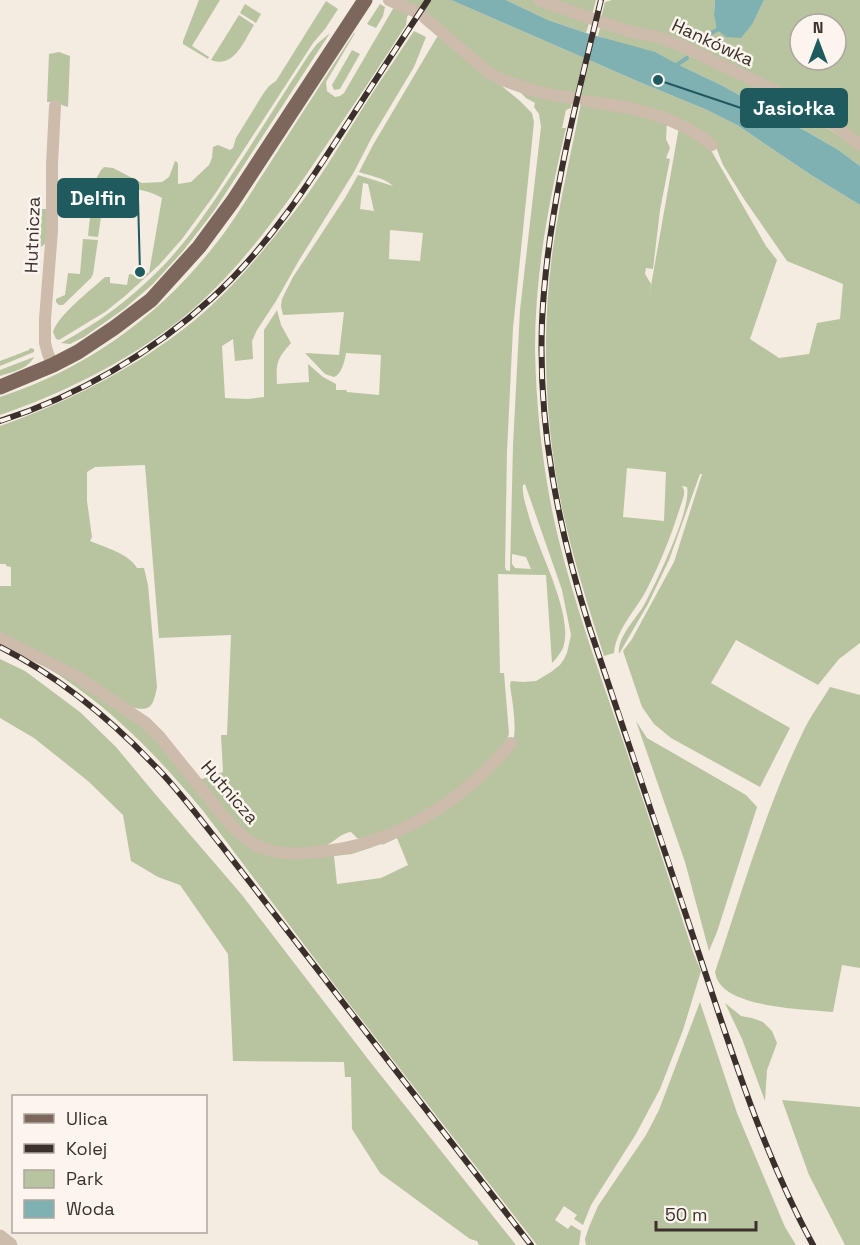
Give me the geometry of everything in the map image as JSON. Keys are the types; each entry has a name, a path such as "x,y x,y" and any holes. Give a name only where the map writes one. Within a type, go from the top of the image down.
{"main road":[{"path":"0,387 78,352 151,300 199,247 233,201 363,3"}],"street":[{"path":"389,0 420,14 489,73 501,80 571,98"},
{"name":"Hankówka","path":"539,0 628,31 658,37 680,45 788,98 837,127 860,145"},
{"path":"585,100 664,117 700,135 712,145"},
{"name":"Hutnicza","path":"53,365 45,343 45,319 51,231 55,106"},
{"name":"Hutnicza","path":"0,638 76,676 146,723 236,830 257,846 276,852 331,851 362,845 399,830 425,817 456,796 484,773 511,743"},
{"path":"0,1237 10,1245"}],"green space":[{"path":"199,0 220,0 192,46 209,57 208,59 183,44"},
{"path":"400,0 451,0 707,110 737,125 860,205 860,643 839,659 818,685 736,640 711,683 790,728 760,787 671,738 654,724 642,707 623,651 632,639 674,562 702,474 700,474 669,560 648,604 619,654 621,641 644,605 672,546 684,512 687,487 682,486 684,495 657,568 646,591 618,636 614,653 604,656 570,542 555,471 551,438 546,339 554,241 581,103 625,109 667,121 666,139 670,148 666,158 670,159 660,210 653,269 646,268 645,274 651,284 649,297 679,127 691,132 708,145 766,246 777,260 750,339 779,358 809,354 817,323 840,319 843,284 787,261 723,165 714,142 688,125 650,111 520,84 488,66 417,8","holes":["627,468 666,472 664,521 623,517"]},
{"path":"506,0 533,0 590,20 586,33 548,20"},
{"path":"547,0 596,0 592,15"},
{"path":"612,0 715,0 714,14 753,23 764,0 860,0 860,141 791,96 601,18 605,2"},
{"path":"326,1 338,9 313,43 215,194 182,239 159,265 105,312 59,340 56,339 53,332 61,318 105,277 110,277 110,283 127,285 129,274 134,275 135,271 149,273 162,198 136,189 108,189 104,198 98,237 88,236 93,188 101,170 104,167 113,168 142,183 162,182 169,177 175,161 178,164 178,184 191,182 209,165 213,147 218,145 230,150 233,148 236,138 263,94 276,81"},
{"path":"245,4 261,14 256,23 240,13"},
{"path":"380,4 385,7 376,28 367,24"},
{"path":"394,7 410,13 406,25 292,196 240,262 221,282 180,320 116,363 48,397 0,415 0,397 67,369 98,351 127,331 180,285 227,229 354,33 326,82 327,91 335,97 344,93"},
{"path":"239,15 254,25 242,45 226,61 211,60"},
{"path":"601,24 657,41 771,92 860,149 860,166 837,149 721,85 677,64 598,36"},
{"path":"414,31 426,37 414,67 354,172 257,330 252,341 253,359 235,361 233,339 222,346 225,398 264,397 264,330 277,310 281,325 291,343 278,361 277,384 309,382 308,364 323,377 336,384 336,390 379,395 381,355 346,353 341,371 334,377 325,374 305,353 339,355 344,312 283,315 282,299 293,277 358,175 393,186 382,179 359,172 437,37 442,36 520,101 532,113 534,122 513,328 507,451 505,567 510,571 520,310 541,127 539,114 534,107 535,103 517,89 572,101 571,108 566,110 562,128 566,128 549,210 537,293 535,348 544,464 557,533 579,611 701,971 683,1030 660,1089 636,1134 591,1205 583,1225 574,1219 577,1215 564,1206 555,1220 568,1229 571,1225 581,1231 579,1245 537,1245 333,983 204,812 175,778 144,745 94,701 68,681 6,644 83,684 137,722 183,769 229,828 245,841 261,850 295,857 373,847 352,854 334,856 337,884 381,878 408,865 397,838 382,845 381,842 427,819 456,800 482,778 512,744 514,715 511,681 536,681 560,665 567,653 571,635 562,590 525,484 523,495 532,527 553,581 564,618 563,648 552,663 546,575 498,574 500,673 504,673 509,734 506,743 487,765 443,803 403,826 364,840 357,838 351,832 319,848 297,850 262,843 236,825 199,780 223,772 221,735 227,735 231,635 159,638 145,465 95,467 87,472 87,501 92,537 90,541 128,558 137,568 144,568 148,585 157,687 150,706 143,709 130,707 50,658 0,634 0,586 11,586 11,567 0,564 0,426 52,406 127,368 195,320 234,284 280,230 321,175","holes":["363,183 368,184 374,211 360,209","390,230 423,233 420,261 389,259","512,554 526,557 531,569 515,568 512,564"]},
{"path":"330,33 214,211 183,251 153,284 124,309 84,337 70,344 61,343 87,328 123,302 179,249 218,195 310,53"},
{"path":"352,50 360,54 340,89 334,90 332,85"},
{"path":"59,52 70,56 68,107 47,102 49,54"},
{"path":"42,209 48,209 46,239 45,244 39,248"},
{"path":"83,239 98,240 93,274 63,305 59,305 56,299 65,295 68,273 80,274"},
{"path":"30,348 34,349 34,352 0,366 0,361"},
{"path":"34,357 24,367 0,376 0,370"},
{"path":"0,659 25,671 80,712 116,747 242,895 371,1063 516,1245 479,1245 477,1241 470,1239 380,1173 352,1129 351,1077 345,1077 344,1062 233,1061 228,954 180,885 158,877 131,861 123,815 88,781 34,738 0,718"},
{"path":"830,687 860,695 860,968 842,965 833,1012 788,1008 738,997 726,990 718,981 715,972 777,792 805,728"},
{"path":"636,721 647,738 746,795 757,807 709,951 685,862"},
{"path":"700,1002 737,1113 785,1227 796,1245 586,1245 585,1239 598,1206 646,1135 659,1110"},
{"path":"725,1003 741,1016 763,1022 772,1031 777,1043 767,1070 765,1101 742,1039"},
{"path":"782,1100 860,1107 860,1245 845,1245 809,1175"}],"water":[{"path":"451,0 506,0 548,20 655,52 721,85 837,149 860,166 860,205 737,125"},
{"path":"715,0 764,0 753,23 741,38 726,37 717,30 714,14"}],"waterway":[{"path":"695,41 719,27"},
{"path":"675,66 687,58"}],"railway":[{"path":"0,421 58,399 113,371 165,337 212,298 270,236 304,190 428,0"},
{"path":"601,0 556,200 545,281 542,322 543,400 552,476 568,552 589,626 724,1028 764,1139 813,1245"},
{"path":"0,647 42,671 101,714 171,783 531,1245"}],"place":[{"name":"Jasiołka","path":"658,80"},
{"name":"Delfin","path":"140,272"}]}
